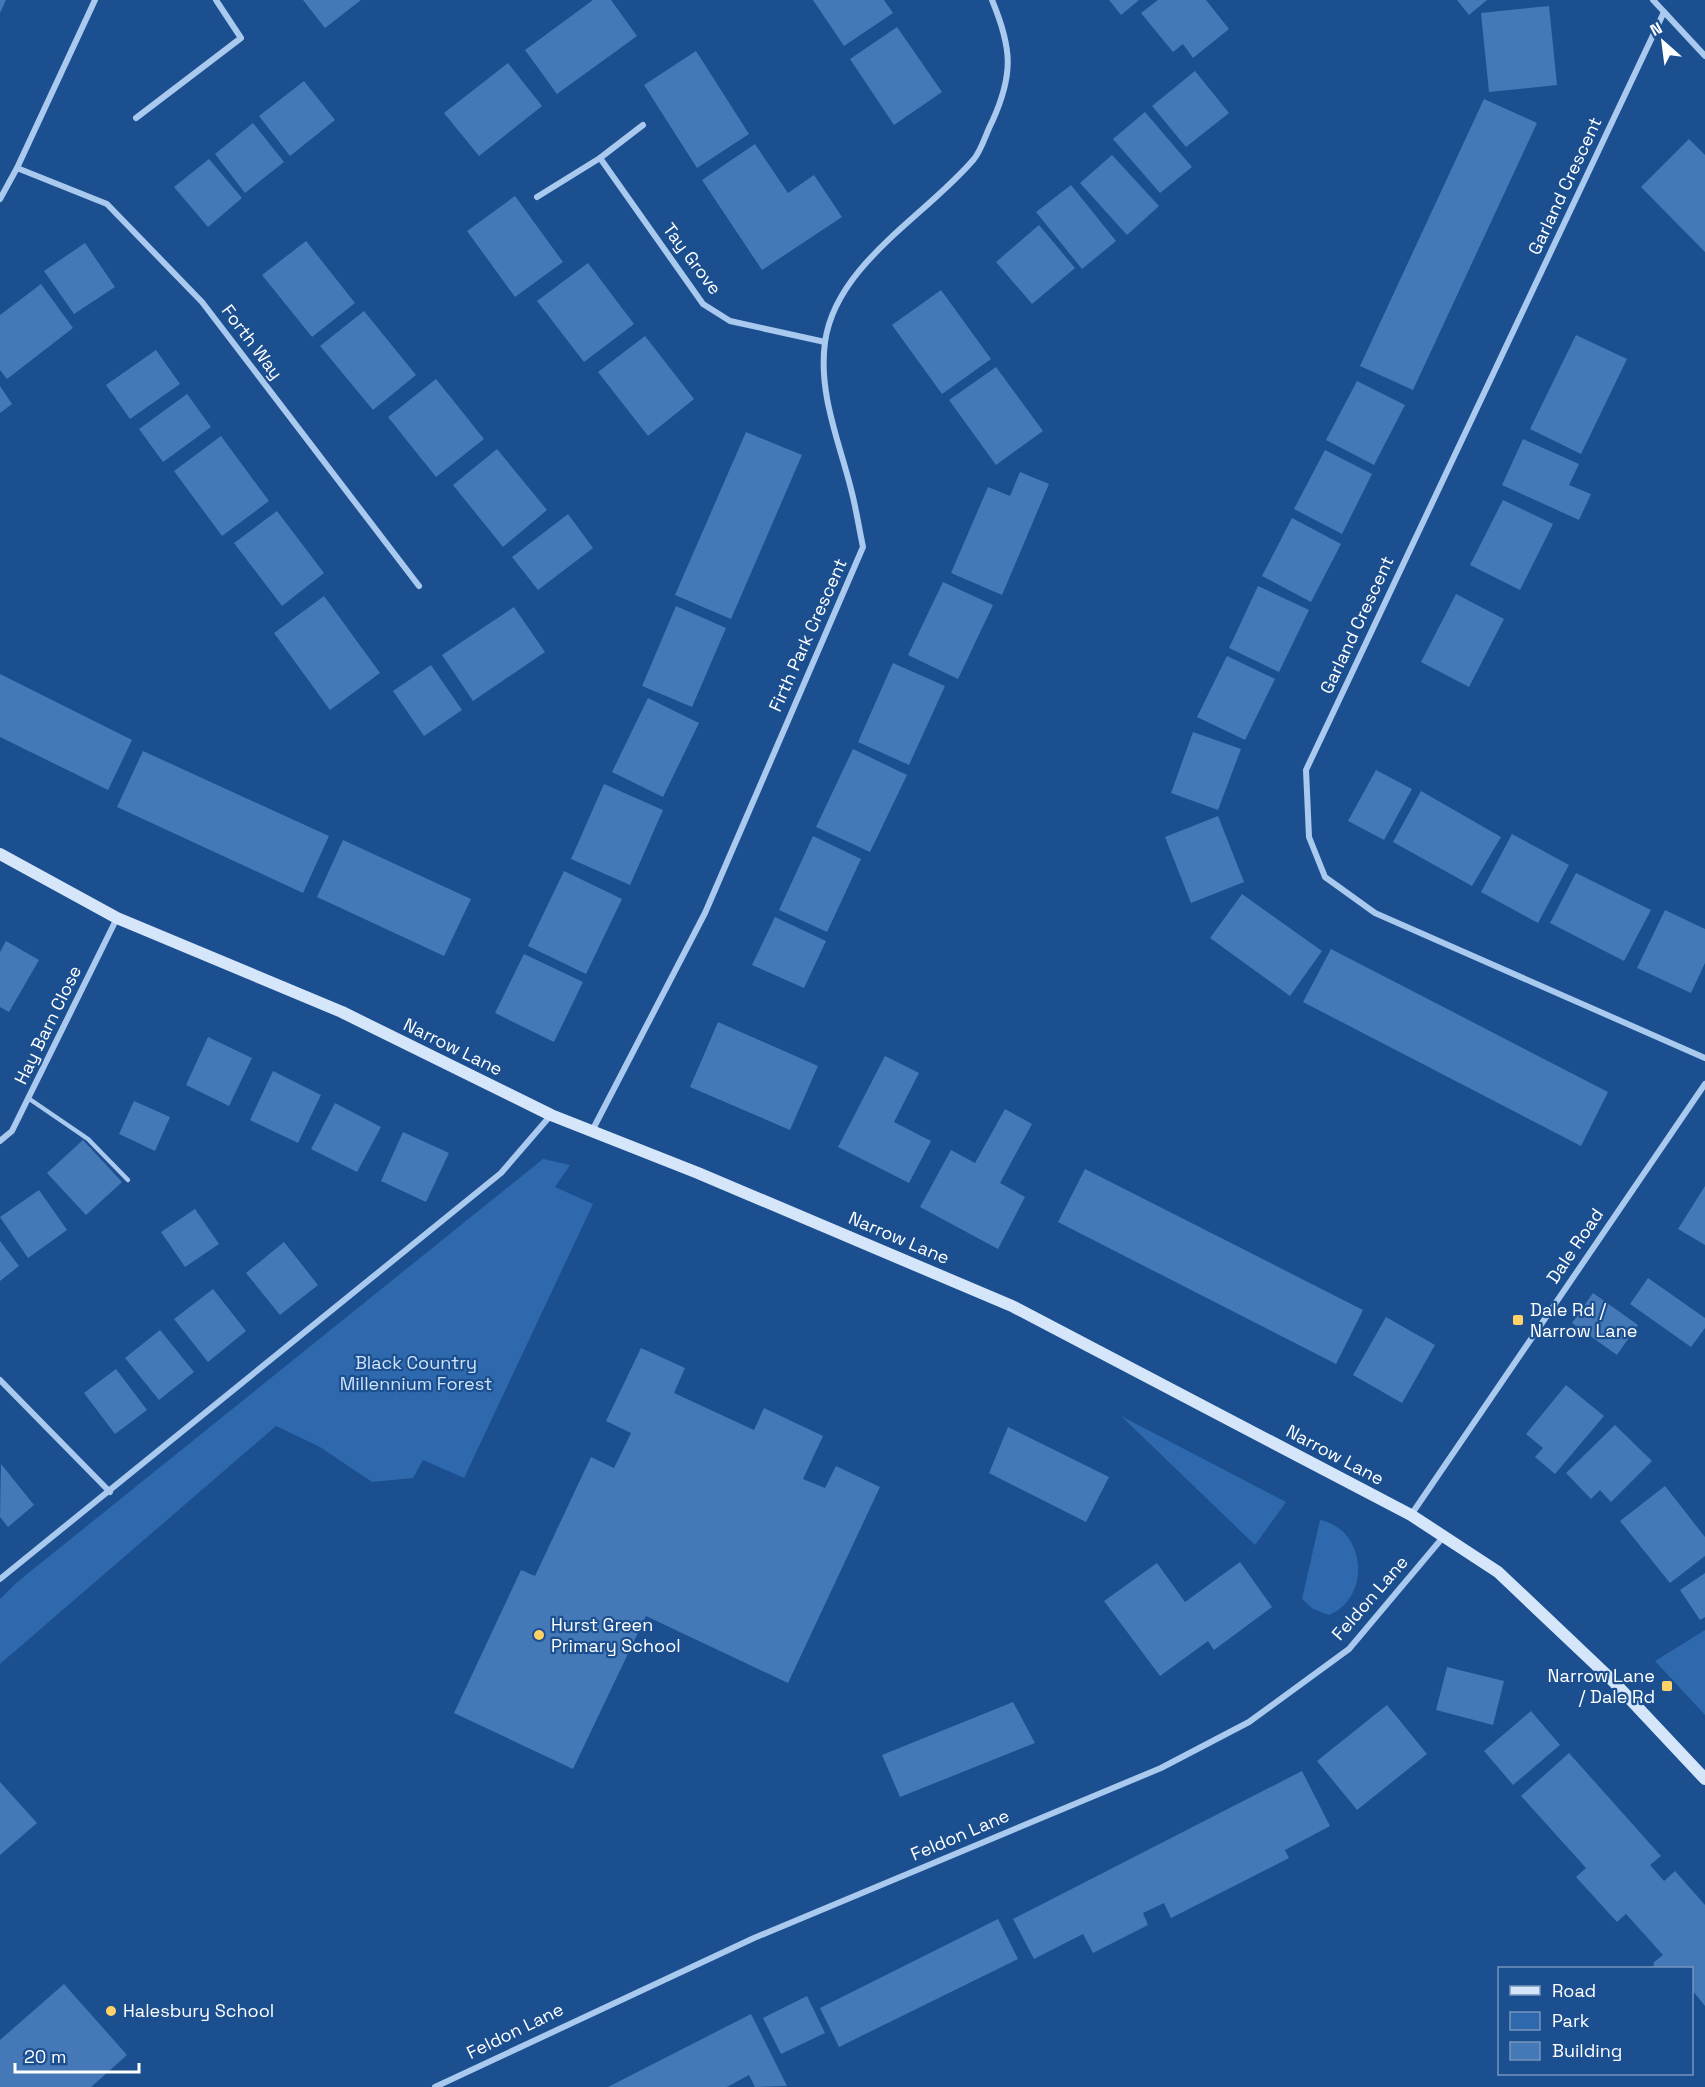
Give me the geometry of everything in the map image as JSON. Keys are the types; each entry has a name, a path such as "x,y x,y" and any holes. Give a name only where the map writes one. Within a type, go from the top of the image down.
{"main road":[{"name":"Narrow Lane","path":"0,854 117,918 342,1012 551,1115 1012,1306 1411,1515 1498,1572 1612,1680 1705,1779"}],"street":[{"path":"0,199 17,168 94,0"},
{"path":"136,118 241,38 216,0"},
{"name":"Firth Park Crescent","path":"592,1131 705,913 863,547 852,491 823,387 825,342 837,300 866,262 975,157 1006,86 1010,61 1004,30 992,0"},
{"path":"1653,0 1705,56"},
{"name":"Garland Crescent","path":"1664,12 1305,770 1309,837 1324,877 1375,913 1705,1058"},
{"path":"537,197 600,158 643,125"},
{"name":"Tay Grove","path":"600,158 703,303 729,321 825,342"},
{"name":"Forth Way","path":"17,168 107,204 202,302 418,586"},
{"name":"Hay Barn Close","path":"0,1141 12,1131 117,918"},
{"name":"Dale Road","path":"1411,1515 1705,1084"},
{"path":"0,1579 21,1559 110,1492 501,1173 551,1115"},
{"path":"0,1380 110,1492"},
{"name":"Feldon Lane","path":"435,2087 754,1938 1161,1768 1249,1722 1349,1649 1445,1536"}],"lane":[{"path":"28,1098 88,1138 128,1180"}],"green space":[{"name":"Black Country Millennium Forest","path":"543,1159 570,1165 555,1187 593,1204 464,1478 423,1460 413,1478 372,1482 320,1447 276,1426 0,1664 0,1599 16,1583"},
{"path":"1121,1416 1286,1502 1255,1545"},
{"path":"1320,1520 1335,1526 1347,1536 1358,1564 1357,1579 1352,1594 1343,1606 1329,1615 1313,1609 1302,1599"},
{"path":"1705,1630 1705,1715 1655,1661"}],"building":[{"path":"0,0 6,0 0,13"},
{"path":"303,0 361,0 325,28"},
{"path":"593,0 611,0 637,36 557,94 525,50"},
{"path":"813,0 884,0 893,13 844,46"},
{"path":"1109,0 1139,0 1121,15"},
{"path":"1158,0 1206,0 1229,29 1193,58 1183,44 1173,52 1141,13"},
{"path":"1457,0 1487,0 1469,15"},
{"path":"1549,6 1557,85 1489,92 1481,13"},
{"path":"897,27 942,92 894,125 850,59"},
{"path":"696,51 749,134 697,168 644,85"},
{"path":"508,63 542,106 479,156 444,113"},
{"path":"1195,71 1229,113 1186,147 1152,106"},
{"path":"304,81 335,120 290,156 259,116"},
{"path":"1484,99 1537,123 1413,390 1360,366"},
{"path":"1145,112 1192,167 1160,193 1113,139"},
{"path":"253,123 284,162 245,193 215,154"},
{"path":"1689,139 1705,155 1705,252 1641,187"},
{"path":"755,144 788,193 814,175 842,217 762,270 702,180"},
{"path":"1112,155 1159,206 1127,235 1080,183"},
{"path":"209,159 242,198 208,227 174,187"},
{"path":"1071,185 1116,241 1082,269 1036,212"},
{"path":"515,196 563,262 515,297 467,231"},
{"path":"1039,225 1075,268 1032,304 996,262"},
{"path":"306,241 355,303 312,337 262,275"},
{"path":"85,243 115,287 74,314 44,271"},
{"path":"588,263 634,324 584,362 537,301"},
{"path":"41,284 73,328 7,379 0,370 0,315"},
{"path":"941,290 991,359 942,394 892,325"},
{"path":"364,311 416,375 373,410 320,346"},
{"path":"1576,335 1627,359 1581,454 1530,429"},
{"path":"645,336 694,399 648,436 598,372"},
{"path":"156,350 180,384 130,419 106,385"},
{"path":"996,367 1043,431 996,465 949,400"},
{"path":"436,379 484,439 436,477 388,417"},
{"path":"1357,381 1405,405 1374,465 1326,440"},
{"path":"0,386 12,404 0,413"},
{"path":"187,394 211,427 163,462 139,429"},
{"path":"746,432 802,455 731,619 675,595"},
{"path":"221,436 269,501 222,536 174,471"},
{"path":"1523,439 1579,464 1569,485 1591,494 1579,520 1502,485"},
{"path":"497,449 547,510 503,547 453,485"},
{"path":"1325,450 1372,474 1342,534 1294,509"},
{"path":"1020,472 1049,484 1002,595 951,573 988,487 1010,496"},
{"path":"1503,500 1553,524 1520,590 1470,565"},
{"path":"277,511 324,573 282,606 234,543"},
{"path":"568,514 593,548 538,590 512,557"},
{"path":"1292,518 1341,544 1311,602 1262,576"},
{"path":"943,582 993,605 958,679 908,655"},
{"path":"1258,586 1309,610 1279,672 1229,648"},
{"path":"1456,594 1504,619 1469,687 1421,662"},
{"path":"324,596 380,673 330,710 274,633"},
{"path":"676,606 726,628 692,707 642,686"},
{"path":"514,607 545,652 473,701 442,655"},
{"path":"1227,656 1275,679 1245,740 1197,717"},
{"path":"893,663 945,686 909,765 858,742"},
{"path":"431,665 462,710 424,736 393,691"},
{"path":"0,674 132,740 108,790 0,737"},
{"path":"648,698 699,723 663,797 612,772"},
{"path":"1193,732 1241,749 1218,810 1171,793"},
{"path":"853,749 907,775 870,852 816,827"},
{"path":"143,751 329,836 303,893 117,807"},
{"path":"1376,770 1412,789 1384,840 1348,821"},
{"path":"604,784 663,810 630,885 571,859"},
{"path":"1421,791 1501,837 1472,886 1393,842"},
{"path":"1218,816 1244,882 1191,903 1165,837"},
{"path":"1512,834 1569,865 1538,923 1481,892"},
{"path":"813,836 861,859 827,932 779,910"},
{"path":"343,840 471,899 444,956 317,897"},
{"path":"564,871 622,899 586,974 528,946"},
{"path":"1576,873 1651,910 1624,961 1550,923"},
{"path":"1242,894 1322,951 1290,996 1210,938"},
{"path":"1665,910 1705,929 1705,963 1691,993 1637,968"},
{"path":"775,917 826,941 804,988 752,965"},
{"path":"6,941 39,960 9,1012 0,1007 0,952"},
{"path":"1331,949 1608,1092 1581,1146 1303,1002"},
{"path":"524,954 583,982 554,1042 495,1013"},
{"path":"718,1022 818,1066 790,1130 690,1087"},
{"path":"208,1037 252,1058 229,1106 186,1085"},
{"path":"885,1056 919,1073 894,1122 931,1141 909,1183 838,1147"},
{"path":"273,1071 321,1095 298,1143 250,1120"},
{"path":"134,1101 170,1117 155,1151 119,1134"},
{"path":"335,1103 381,1127 357,1172 311,1149"},
{"path":"1005,1109 1032,1124 1000,1183 1025,1197 998,1249 920,1207 951,1150 975,1163"},
{"path":"403,1132 449,1153 426,1202 381,1181"},
{"path":"83,1140 122,1182 86,1215 47,1173"},
{"path":"1085,1169 1363,1310 1336,1364 1058,1222"},
{"path":"1705,1186 1705,1245 1678,1229"},
{"path":"39,1190 67,1230 28,1258 0,1217"},
{"path":"195,1209 219,1244 185,1267 161,1232"},
{"path":"0,1241 19,1266 0,1281"},
{"path":"284,1242 318,1285 280,1315 246,1273"},
{"path":"1648,1278 1705,1318 1705,1328 1691,1347 1630,1304"},
{"path":"213,1289 246,1331 208,1362 174,1319"},
{"path":"1593,1293 1638,1325 1617,1355 1572,1323"},
{"path":"1386,1317 1435,1345 1402,1403 1353,1375"},
{"path":"160,1330 194,1372 159,1400 125,1358"},
{"path":"641,1348 685,1368 674,1393 754,1430 764,1408 823,1436 803,1479 825,1488 836,1466 880,1487 788,1683 646,1616 573,1769 454,1713 521,1570 535,1576 591,1457 614,1468 631,1433 606,1421"},
{"path":"116,1369 147,1410 115,1434 84,1393"},
{"path":"1566,1385 1604,1416 1555,1474 1535,1457 1543,1448 1526,1434"},
{"path":"1615,1425 1652,1461 1611,1502 1600,1490 1591,1499 1566,1473"},
{"path":"1008,1427 1109,1477 1086,1522 989,1473"},
{"path":"1,1464 34,1505 8,1527 0,1517"},
{"path":"1665,1486 1705,1537 1705,1556 1670,1583 1620,1521"},
{"path":"1240,1562 1272,1607 1214,1650 1208,1641 1160,1676 1104,1601 1157,1563 1185,1602"},
{"path":"1705,1573 1705,1617 1700,1620 1680,1590"},
{"path":"1447,1667 1504,1681 1493,1725 1436,1710"},
{"path":"1013,1702 1035,1743 900,1797 882,1755"},
{"path":"1387,1705 1427,1754 1357,1810 1317,1761"},
{"path":"1531,1711 1560,1745 1513,1785 1484,1751"},
{"path":"1569,1753 1661,1856 1650,1865 1664,1881 1675,1871 1705,1905 1705,2006 1693,1991 1693,1967 1653,1967 1654,1962 1663,1955 1626,1914 1617,1922 1576,1877 1586,1868 1521,1796"},
{"path":"1302,1771 1330,1826 1285,1850 1289,1858 1171,1918 1164,1903 1143,1913 1148,1925 1093,1953 1083,1934 1034,1959 1013,1919"},
{"path":"0,1782 37,1823 0,1855"},
{"path":"998,1919 1018,1959 839,2047 820,2008"},
{"path":"64,1984 127,2055 91,2087 0,2087 0,2040"},
{"path":"807,1996 825,2033 781,2054 763,2018"},
{"path":"751,2014 787,2086 755,2087 749,2075 727,2087 608,2087"}],"place":[{"name":"Dale Rd / Narrow Lane","path":"1518,1320"},
{"name":"Hurst Green Primary School","path":"539,1635"},
{"name":"Narrow Lane / Dale Rd","path":"1667,1686"},
{"name":"Halesbury School","path":"111,2011"}]}
